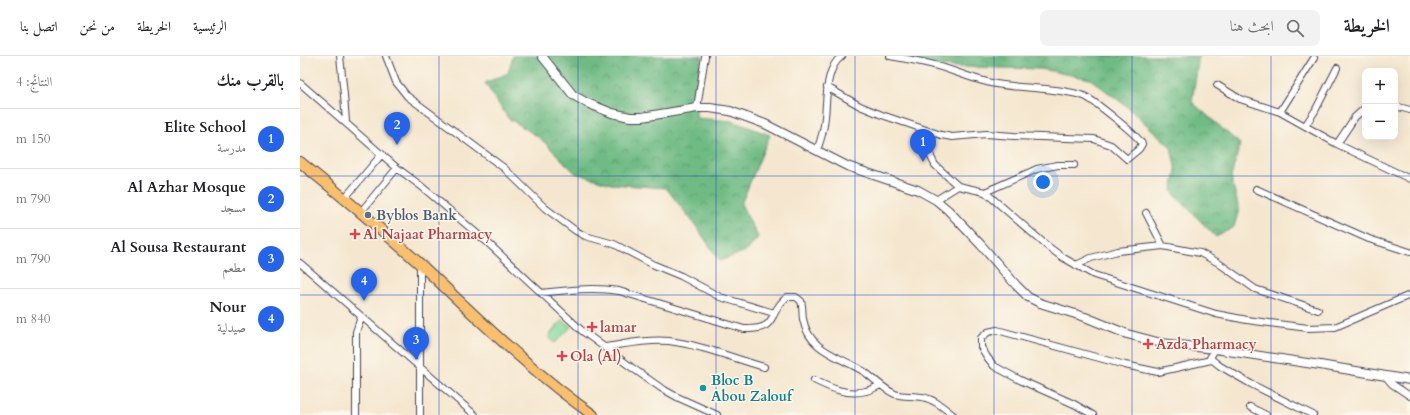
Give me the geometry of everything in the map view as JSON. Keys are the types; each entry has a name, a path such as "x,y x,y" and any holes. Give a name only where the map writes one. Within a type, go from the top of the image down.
{"main road":[{"path":"300,162 420,264 527,363 593,415"}],"street":[{"path":"340,56 346,122"},
{"path":"386,56 396,82 407,96 504,168 545,208 569,227 585,236 614,244 652,264 681,276 720,297 774,313"},
{"path":"542,56 573,95 587,104 612,114 642,117 697,108 730,111 765,124 847,166 918,190 936,200 981,245 1016,285 1035,301 1085,317 1147,340 1183,346 1215,349 1410,380"},
{"path":"697,108 705,56"},
{"path":"817,150 825,118 827,87 834,65 842,56"},
{"path":"827,87 867,109 926,131 952,137 986,134 1094,139 1111,145 1127,158 1139,149 1142,144 1131,131 1085,96 1040,88 997,84 927,63 890,56"},
{"path":"1280,112 1314,58"},
{"path":"1305,126 1316,111 1337,68"},
{"path":"300,83 397,168 421,186 488,243 577,326 661,388 717,415"},
{"path":"1217,85 1240,99 1280,112 1337,144 1410,179"},
{"path":"1398,107 1410,110"},
{"path":"1337,144 1354,117 1362,110"},
{"path":"926,131 931,157 935,165 958,186 985,192 1046,245 1094,275 1216,314 1247,320 1308,328 1335,327 1410,295"},
{"path":"344,199 382,154"},
{"path":"985,192 1037,168 1058,165 1074,165"},
{"path":"360,213 397,168"},
{"path":"936,200 958,186"},
{"path":"1256,189 1369,239 1410,252"},
{"path":"1146,213 1163,246"},
{"path":"1076,265 1091,258 1118,251 1163,246 1200,253 1217,262 1256,289 1318,310"},
{"path":"300,263 360,317 475,415"},
{"path":"420,264 420,415"},
{"path":"541,293 572,290 619,291 744,329 763,328 767,325 774,313 787,297 789,296 800,299 802,303 803,319 812,340 822,350 862,370 895,394 924,397 941,405 953,415"},
{"path":"356,415 356,332 360,317"},
{"path":"1093,415 1074,404 1020,380 994,366 986,357 981,347 981,338 988,332 997,330 1068,348 1125,365 1158,372 1211,360 1251,384 1313,415"},
{"path":"605,347 650,341 669,341 707,350 764,367"},
{"path":"1211,360 1209,357 1215,349"},
{"path":"1386,377 1392,384 1410,396"},
{"path":"814,380 844,392 867,391 881,385"},
{"path":"1250,407 1266,415"},
{"path":"1296,415 1300,409"}],"green space":[{"path":"513,56 702,56 698,81 696,118 732,121 770,135 741,204 758,237 748,250 720,261 693,222 666,188 611,184 575,173 540,138 508,118 485,83 508,73"},
{"path":"901,56 1199,56 1192,102 1240,144 1231,177 1239,209 1234,227 1216,237 1172,192 1176,171 1171,147 1125,105 1090,79 1041,69 924,66"},
{"path":"562,320 571,327 555,343 548,337"}],"place":[{"name":"Al Azhar Mosque","path":"397,145"},
{"name":"Elite School","path":"923,162"},
{"name":"Byblos Bank","path":"368,215"},
{"name":"Al Najaat Pharmacy","path":"355,234"},
{"name":"Nour","path":"364,301"},
{"name":"lamar","path":"592,327"},
{"name":"Azda Pharmacy","path":"1148,344"},
{"name":"Ola (Al)","path":"562,356"},
{"name":"Al Sousa Restaurant","path":"416,360"},
{"name":"Bloc B Abou Zalouf","path":"703,388"}]}
